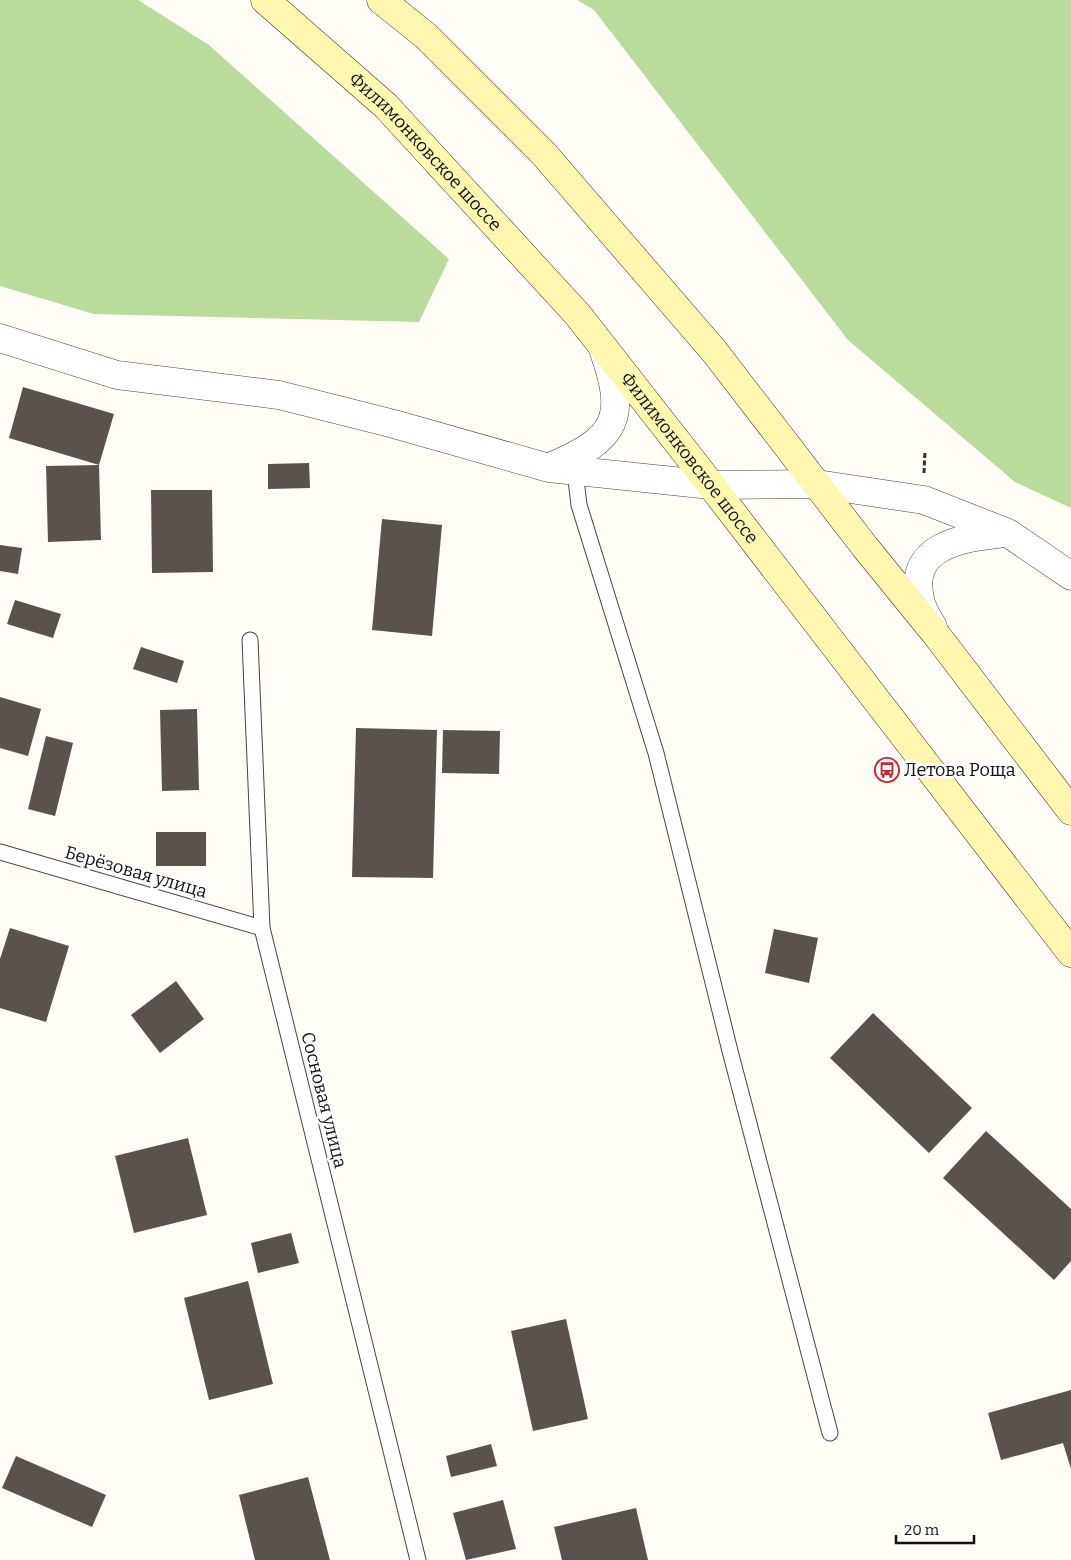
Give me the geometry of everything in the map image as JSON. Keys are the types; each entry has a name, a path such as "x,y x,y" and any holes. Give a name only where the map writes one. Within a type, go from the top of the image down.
{"main road":[{"name":"Филимонковское шоссе","path":"265,0 386,106 578,315 1071,953"},
{"path":"381,0 426,36 544,154 714,351 935,633 1071,811"}],"street":[{"path":"0,338 117,376 279,395 562,469 711,485 817,484 924,500 1008,533 1071,576"},
{"path":"562,469 598,443 610,423 617,404 614,380 602,347"},
{"path":"935,633 921,603 917,578 926,560 937,550 951,542 1008,533"}],"lane":[{"path":"562,469 582,514 656,754 730,1051 830,1433"},
{"name":"Сосновая улица","path":"250,640 262,928 418,1560"},
{"name":"Берёзовая улица","path":"0,852 262,928"}],"green space":[{"path":"0,0 138,0 209,45 449,259 419,322 94,314 0,286"},
{"path":"577,0 1071,0 1071,508 1015,482 848,340 594,10"}],"building":[{"path":"23,387 114,414 99,465 9,438"},
{"path":"309,463 310,488 268,489 268,464"},
{"path":"99,465 101,540 48,542 46,466"},
{"path":"151,490 212,490 213,572 152,573"},
{"path":"382,519 442,525 432,636 372,630"},
{"path":"0,545 22,548 18,574 0,571"},
{"path":"15,600 61,614 53,638 7,624"},
{"path":"141,647 184,661 177,683 133,669"},
{"path":"0,697 41,709 28,756 0,748"},
{"path":"197,709 199,790 162,791 160,710"},
{"path":"356,728 437,730 433,878 352,877"},
{"path":"443,730 500,731 499,774 442,773"},
{"path":"46,736 73,743 55,816 28,809"},
{"path":"156,832 206,832 206,866 156,866"},
{"path":"10,928 69,946 46,1022 0,1008 0,959"},
{"path":"774,929 818,938 809,983 765,973"},
{"path":"176,981 204,1019 160,1053 131,1015"},
{"path":"873,1013 972,1108 929,1153 830,1058"},
{"path":"986,1131 1071,1209 1071,1261 1054,1280 943,1178"},
{"path":"188,1138 207,1215 134,1233 115,1156"},
{"path":"291,1233 299,1263 258,1273 251,1243"},
{"path":"248,1281 273,1384 209,1400 184,1298"},
{"path":"566,1319 588,1419 533,1431 511,1331"},
{"path":"1071,1390 1071,1469 1063,1443 1001,1460 988,1413"},
{"path":"491,1444 497,1466 451,1477 446,1456"},
{"path":"16,1456 106,1495 92,1527 2,1488"},
{"path":"308,1477 330,1560 255,1560 239,1495"},
{"path":"503,1500 516,1549 466,1560 453,1513"},
{"path":"636,1508 648,1560 562,1560 554,1527"}],"place":[{"name":"Летова Роща","path":"887,770"}]}
